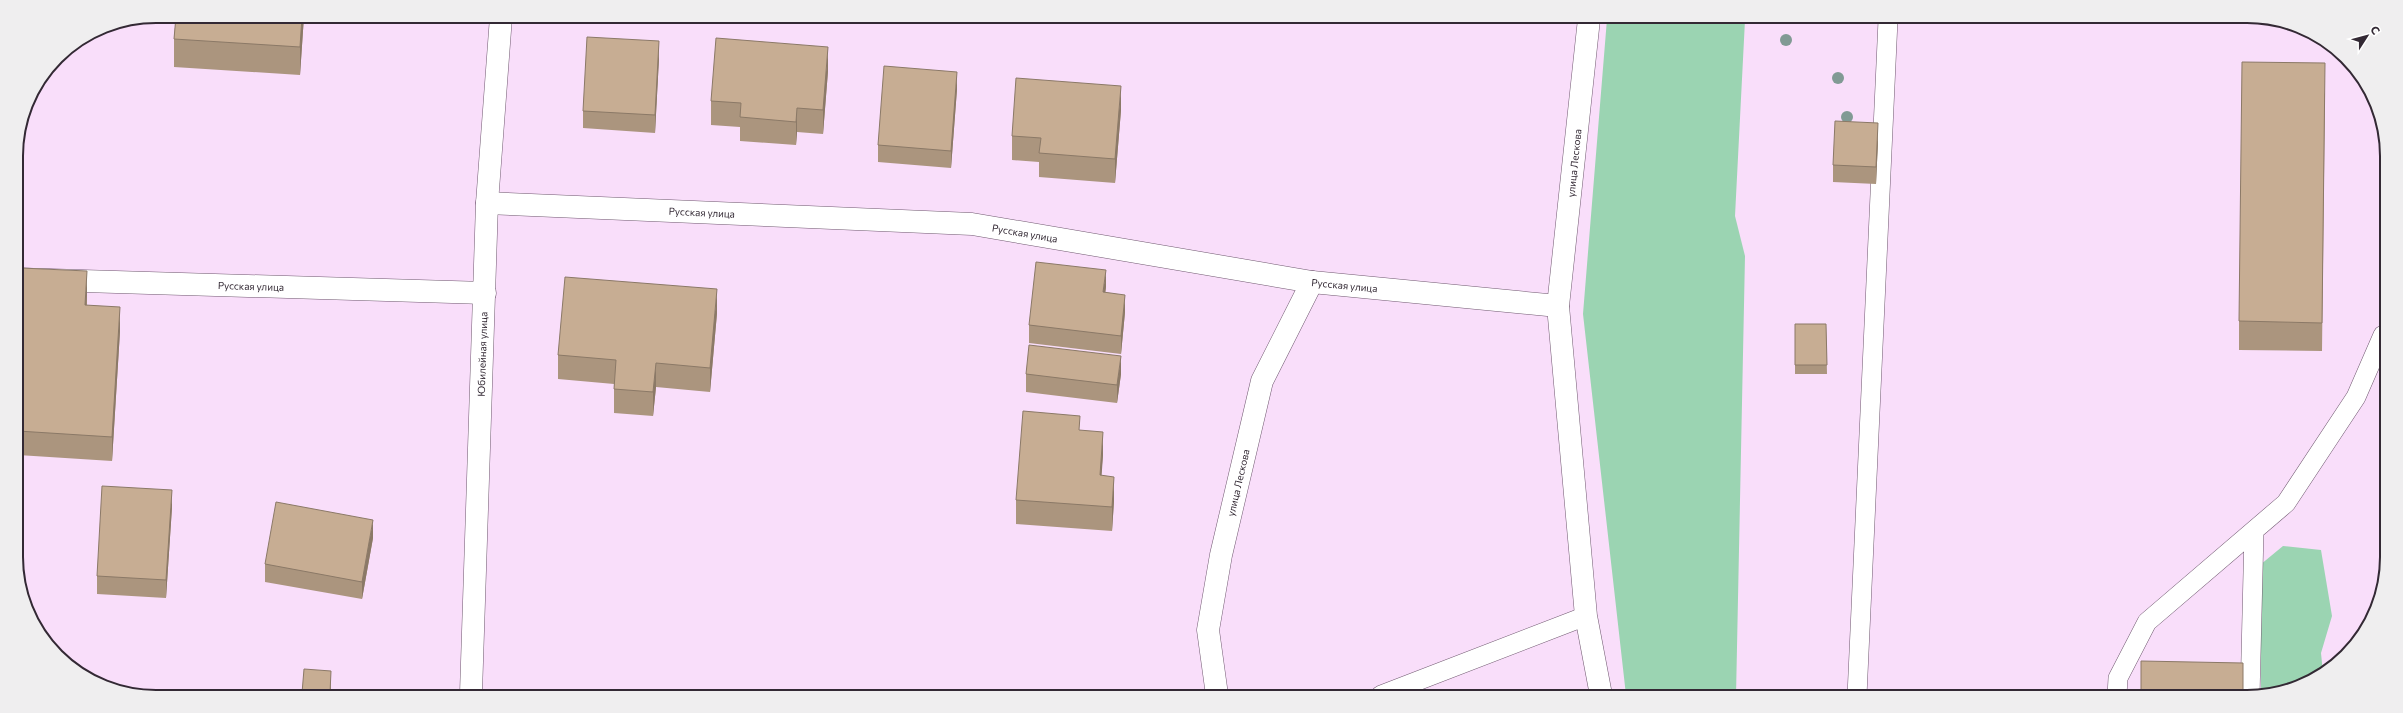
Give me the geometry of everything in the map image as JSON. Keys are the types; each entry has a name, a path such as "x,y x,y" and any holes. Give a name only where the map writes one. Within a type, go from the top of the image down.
{"street":[{"name":"Юбилейная улица","path":"471,690 487,203 501,23"},
{"name":"улица Лескова","path":"1590,23 1558,306 1586,616 1600,690"},
{"name":"Русская улица","path":"487,203 972,224 1312,282 1558,306"},
{"name":"Русская улица","path":"23,279 485,293"},
{"name":"улица Лескова","path":"1216,690 1208,630 1221,555 1262,381 1312,282"}],"lane":[{"path":"1857,690 1888,23"},
{"path":"2117,690 2118,678 2147,622 2286,503 2356,397 2380,342"},
{"path":"2250,690 2254,531"},
{"path":"1394,690 1586,616"}],"green space":[{"path":"1607,23 1745,23 1735,216 1745,256 1736,690 1625,690 1583,314"},
{"path":"2283,546 2321,550 2332,616 2321,653 2322,666 2298,680 2261,689 2260,565"}],"building":[{"path":"175,23 302,23 300,47 174,39"},
{"path":"587,37 659,41 655,115 583,111"},
{"path":"716,38 828,47 823,110 797,108 796,122 740,117 741,103 711,101"},
{"path":"2242,62 2325,63 2322,323 2239,321"},
{"path":"884,66 957,72 951,151 878,145"},
{"path":"1016,78 1121,86 1115,159 1039,153 1041,138 1012,136"},
{"path":"1835,121 1878,123 1876,167 1833,165"},
{"path":"1036,262 1106,270 1103,292 1125,295 1121,336 1029,325"},
{"path":"23,268 87,271 85,305 120,307 112,437 23,431"},
{"path":"565,277 717,289 710,368 656,363 653,392 614,389 616,360 558,355"},
{"path":"1795,324 1826,324 1827,365 1795,365"},
{"path":"1029,345 1121,356 1117,385 1026,374"},
{"path":"1023,411 1080,416 1079,430 1103,432 1100,475 1114,477 1112,507 1016,500"},
{"path":"102,486 172,490 166,580 97,576"},
{"path":"276,502 373,520 362,582 265,564"},
{"path":"2141,661 2243,663 2243,690 2141,690"},
{"path":"304,669 331,671 330,690 302,690"}]}
